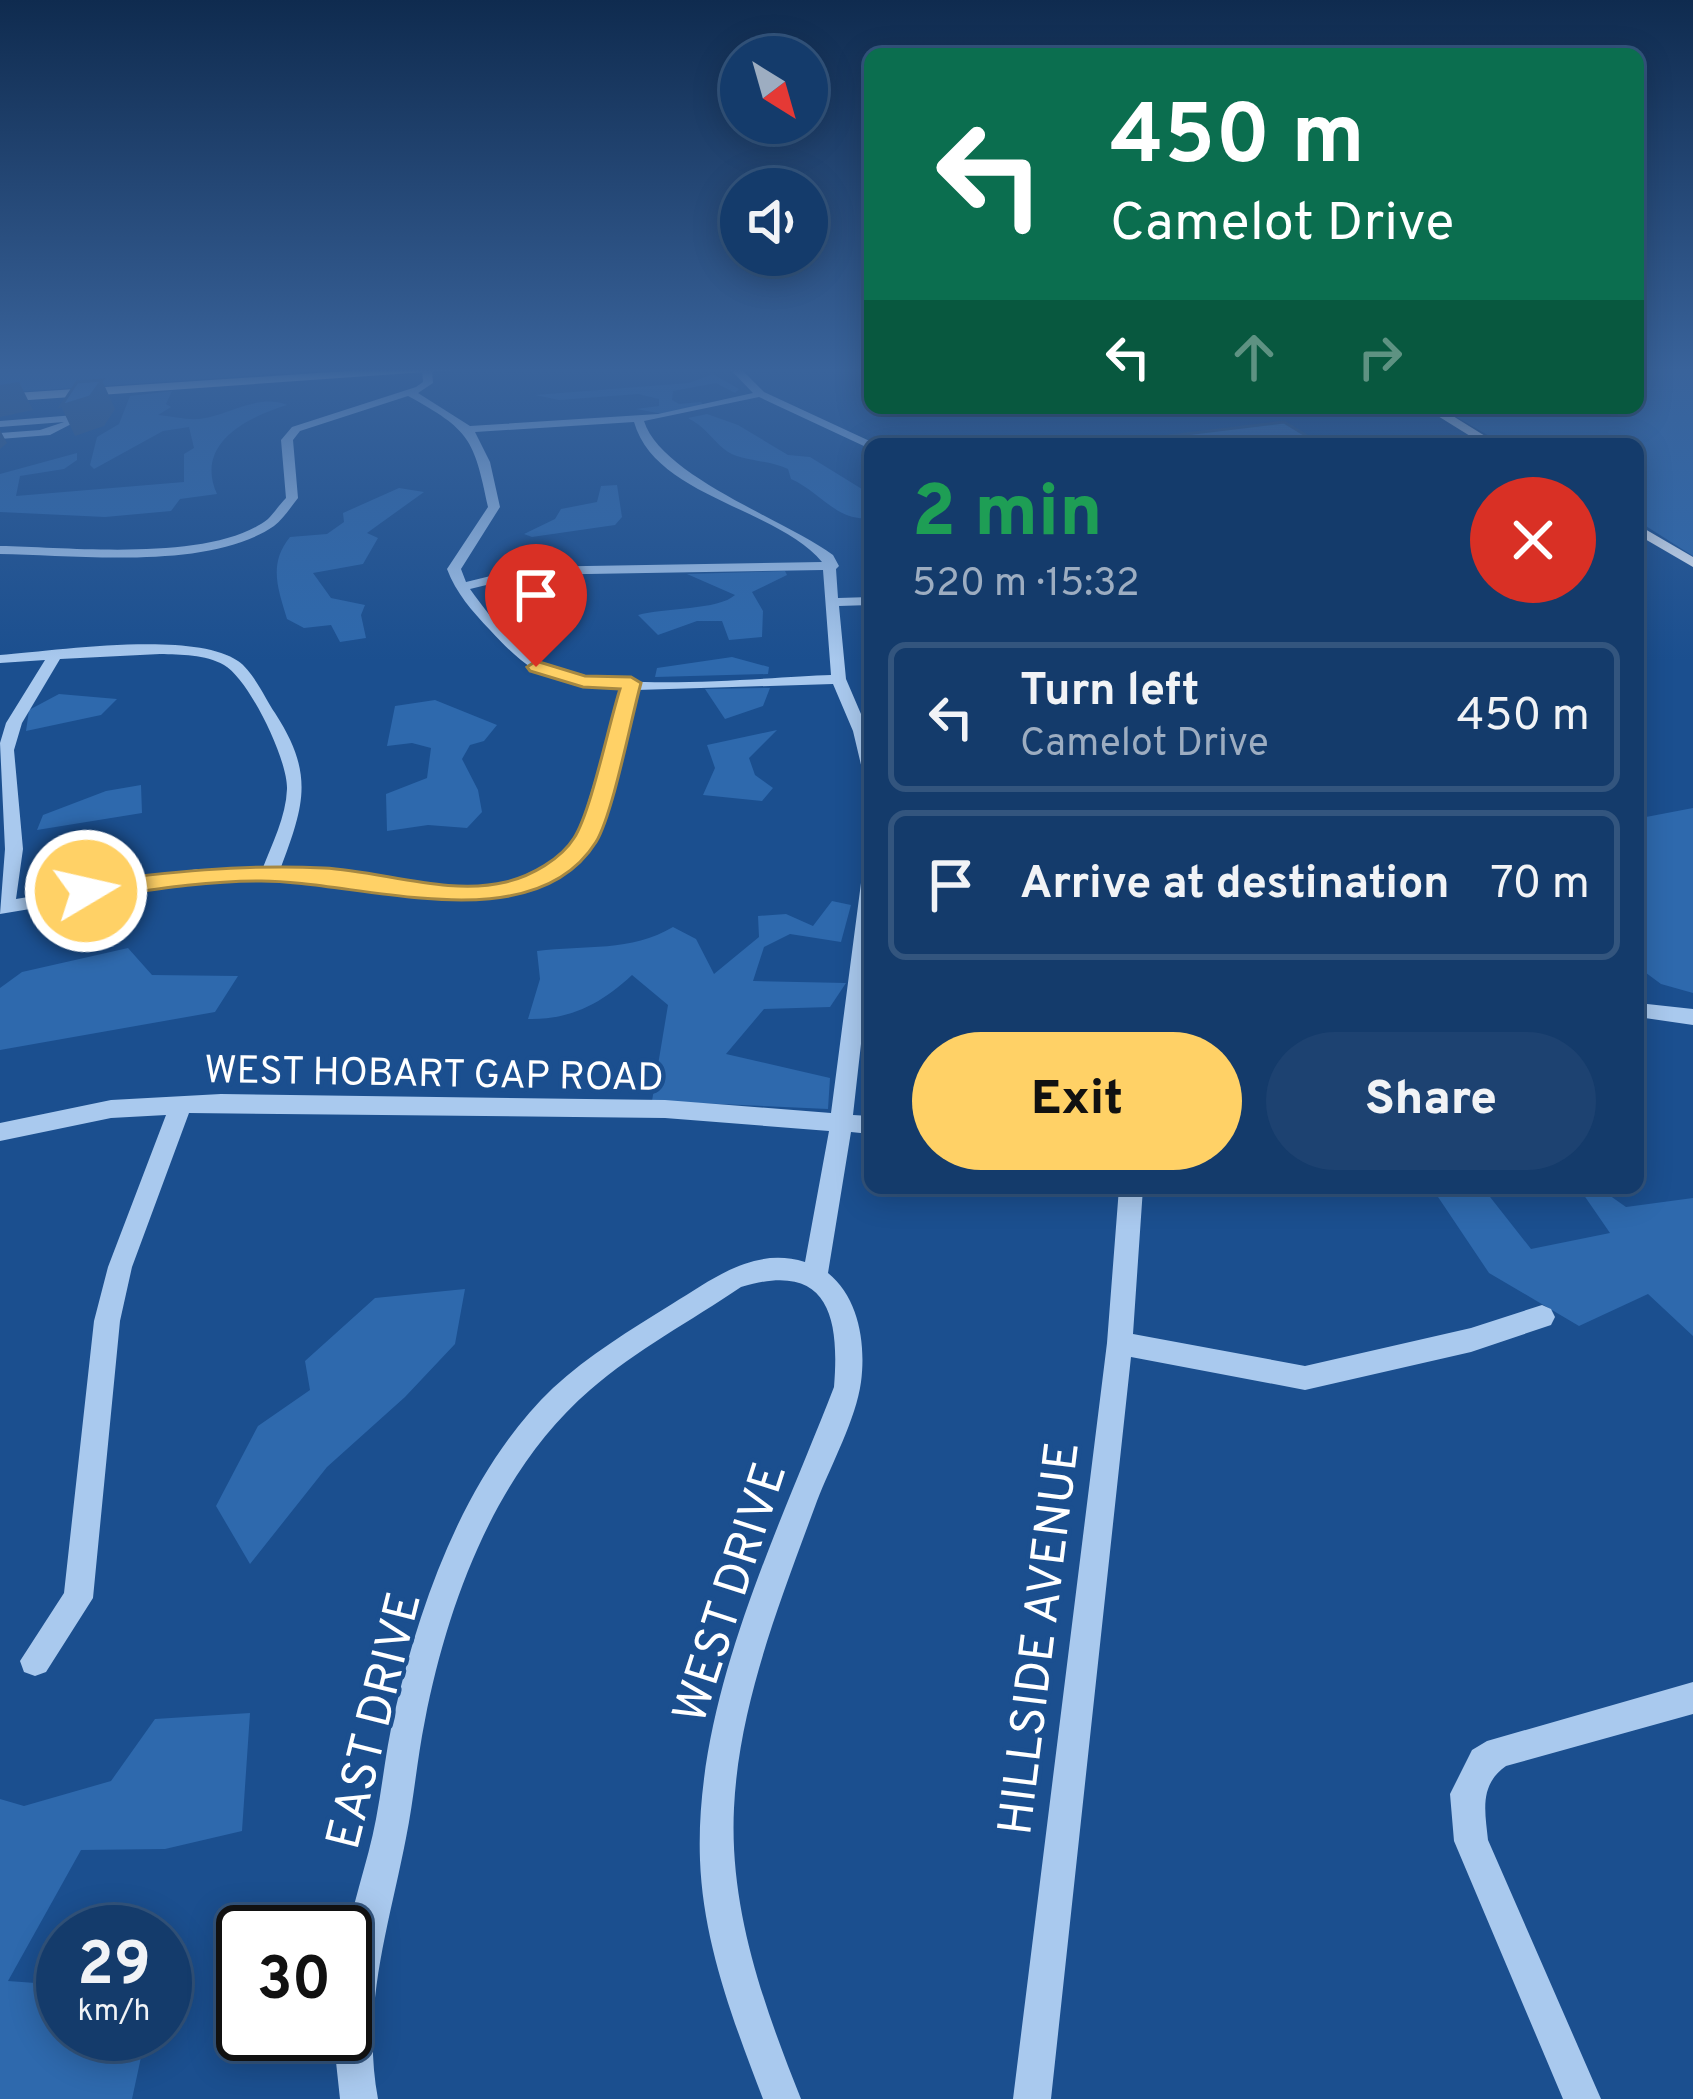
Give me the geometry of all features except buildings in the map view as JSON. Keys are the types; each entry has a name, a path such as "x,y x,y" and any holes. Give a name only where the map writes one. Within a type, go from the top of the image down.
{"main road":[{"path":"1644,535 1693,563"},
{"path":"1644,536 1693,575"}],"street":[{"path":"0,550 167,552 248,532 273,520 292,498 289,465"},
{"path":"482,465 494,507 454,569 461,587 536,667 583,681 631,683 839,679"},
{"path":"677,465 701,486 814,545 832,566 839,679 864,726"},
{"path":"461,587 528,571 832,566"},
{"path":"835,602 864,601"},
{"path":"0,659 184,649 226,656 237,666 291,760 296,781 294,806 270,873"},
{"path":"54,657 14,723 6,750 14,849 3,907 142,882 270,873 469,894 507,890 547,874 578,851 592,828 631,683"},
{"path":"814,1275 841,1123 864,944"},
{"path":"1649,1010 1693,1017"},
{"path":"35,1661 78,1598 107,1321 119,1267 182,1105"},
{"name":"WEST HOBART GAP ROAD","path":"0,1132 111,1109 182,1105 665,1109 864,1124"},
{"name":"HILLSIDE AVENUE","path":"1032,2099 1120,1343 1131,1194"},
{"name":"EAST DRIVE","path":"359,2099 351,2032 356,1979 390,1839 409,1716 444,1600 479,1517 538,1423 599,1365 734,1278 760,1267 780,1266 814,1275"},
{"name":"WEST DRIVE","path":"782,2099 745,2008 724,1920 716,1856 724,1754 747,1661 848,1387 852,1358 845,1320 833,1291 814,1275"},
{"path":"1120,1343 1305,1378 1471,1340 1541,1317"},
{"path":"1582,2099 1471,1840 1467,1794 1484,1762 1498,1752 1693,1698"}],"shaded area":[{"path":"33,465 70,465 20,476 16,496 184,482 184,465 213,465 217,494 180,499 171,511 105,517 0,512 0,474"},
{"path":"777,465 823,465 864,490 864,518 838,511 791,479 788,469"},
{"path":"1644,465 1693,465 1693,556 1644,525"},
{"path":"617,485 622,517 615,525 532,537 524,534 555,519 561,509 597,502 601,486"},
{"path":"399,488 424,492 367,533 378,538 363,564 313,573 331,598 365,605 361,615 366,638 340,642 331,625 304,628 287,619 277,567 290,537 327,534 344,522 343,513"},
{"path":"785,571 787,575 752,592 763,611 762,637 729,640 722,621 697,621 658,635 638,615 717,603 735,595 687,574"},
{"path":"732,657 769,667 768,674 655,677 657,668"},
{"path":"770,688 763,706 725,719 705,689"},
{"path":"59,694 117,699 101,715 26,731 29,710"},
{"path":"435,700 497,725 484,741 470,745 462,759 478,790 482,812 467,828 428,825 387,831 386,794 427,778 431,748 412,743 387,746 395,706"},
{"path":"777,730 749,758 755,775 773,788 762,801 703,795 715,768 707,745"},
{"path":"141,785 142,813 37,830 43,815 106,791"},
{"path":"1693,808 1693,993 1661,984 1644,971 1646,817"},
{"path":"832,901 851,905 841,942 790,934 764,947 753,981 846,983 830,1007 764,1009 726,1054 830,1078 828,1109 652,1101 668,1005 632,975 584,1008 558,1017 528,1019 540,979 537,951 624,944 673,927 696,939 714,974 759,937 758,916 786,914 813,926"},
{"path":"128,948 152,975 238,976 215,1012 0,1050 0,988 22,972"},
{"path":"1436,1194 1488,1194 1531,1249 1610,1233 1583,1194 1608,1194 1626,1207 1693,1198 1693,1336 1648,1294 1579,1326 1489,1273"},
{"path":"465,1289 455,1344 327,1467 250,1564 216,1506 258,1426 310,1390 305,1361 375,1298"},
{"path":"250,1713 242,1831 165,1849 81,1850 50,1905 36,1905 36,1931 8,1981 36,1983 36,2061 140,2061 132,2099 0,2099 0,1799 24,1806 111,1781 155,1719"}],"route":[{"path":"86,891 198,875 261,873 331,876 469,894 507,890 535,880 566,862 592,828 631,683 565,678 536,667"}]}
